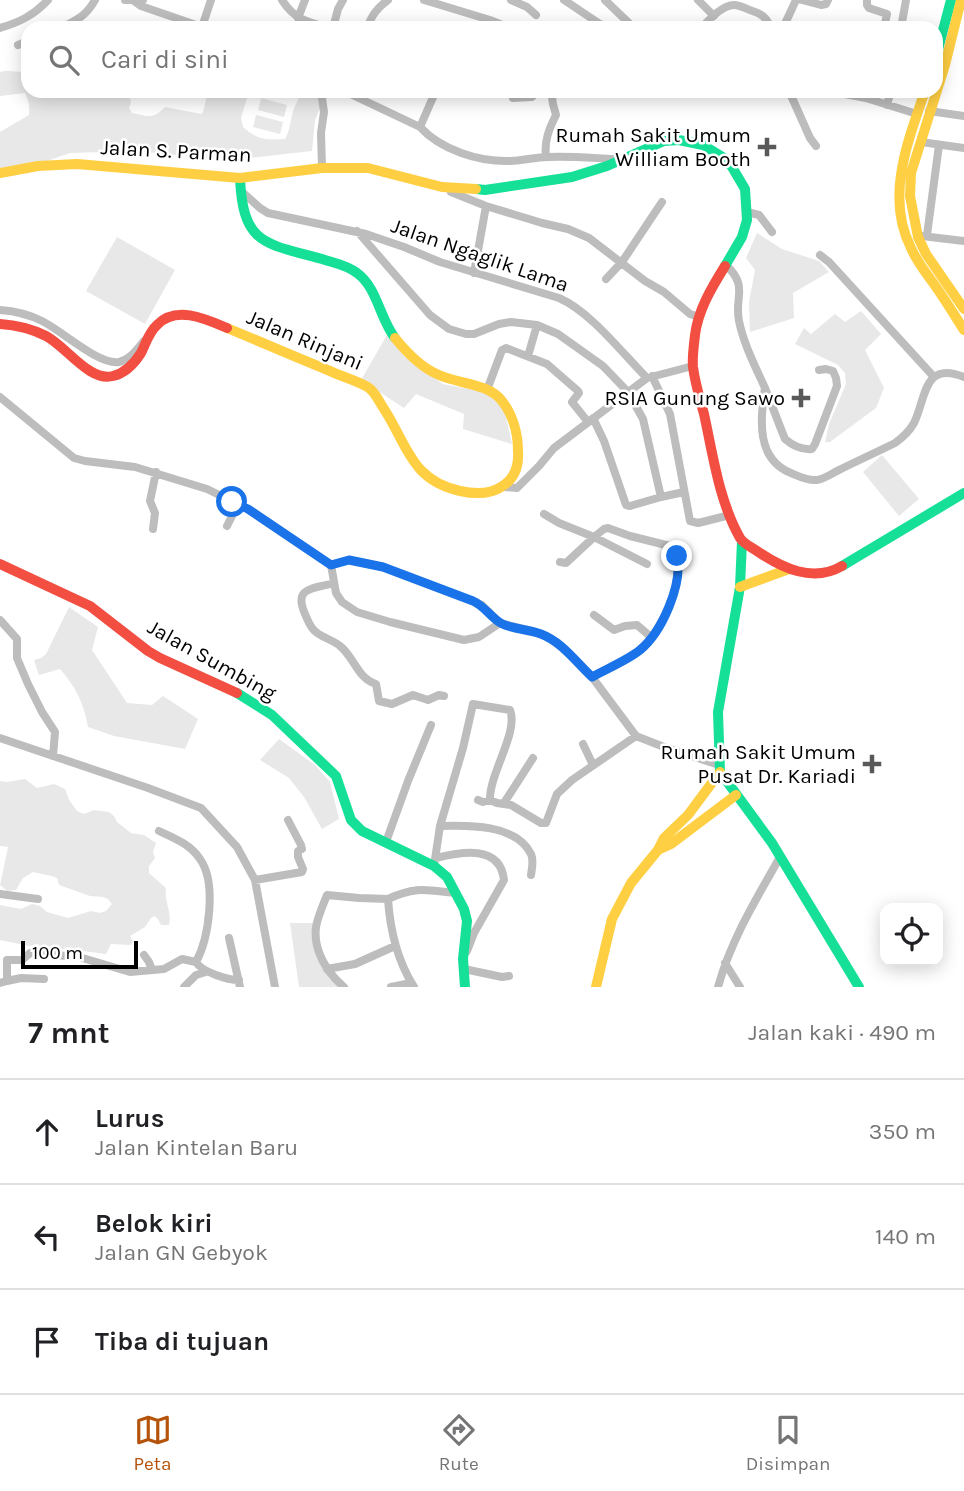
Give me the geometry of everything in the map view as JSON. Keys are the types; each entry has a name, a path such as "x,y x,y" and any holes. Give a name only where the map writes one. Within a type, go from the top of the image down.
{"main road":[{"path":"943,28 950,0"},
{"path":"943,69 961,0"},
{"path":"924,98 921,142 911,173 910,196 926,254 964,330"},
{"path":"929,98 903,159 900,211 905,237 915,257 949,297 964,309"},
{"name":"Jalan S. Parman","path":"0,173 56,164 77,164 240,178 322,169 368,168 442,187 485,190 558,180 607,166 664,141 679,140 703,145 723,158 737,174 745,189 747,212"},
{"name":"Jalan Rinjani","path":"240,178 244,212 256,234 288,250 341,265 358,274 366,282 396,340 417,361 446,379 487,390"},
{"path":"747,212 745,229 710,291 699,317 693,366 711,455 730,515 742,541 740,587 718,712 720,769 758,822 859,987"},
{"name":"Jalan Rinjani","path":"0,324 23,327 46,336 61,345 90,374 104,377 128,371 137,360 155,324 174,314 190,314 204,318 369,388 385,408 418,468 432,479 454,490 470,493 504,487"},
{"path":"487,390 498,395 511,415 519,452 518,466 504,487"},
{"path":"742,541 789,569 810,574 836,569 964,493"},
{"name":"Jalan Sumbing","path":"0,564 90,606 148,651 234,691 272,715 336,776 351,820 362,831 435,862 456,893 467,921 463,964 465,987"},
{"path":"740,587 789,569"},
{"path":"596,987 612,919 631,883 658,850 664,838 688,815 720,769"},
{"path":"658,850 671,844 736,794"}],"street":[{"path":"22,21 48,0"},
{"path":"74,21 89,11 95,0"},
{"path":"125,0 143,0"},
{"path":"206,21 211,0"},
{"path":"282,0 290,13 308,21"},
{"path":"298,18 305,0"},
{"path":"334,21 343,0"},
{"path":"370,21 377,9 388,0"},
{"path":"424,0 492,21"},
{"path":"512,0 536,15"},
{"path":"564,0 593,21"},
{"path":"605,0 627,21"},
{"path":"698,0 714,16"},
{"path":"786,21 796,0"},
{"path":"802,0 821,5 828,0"},
{"path":"867,0 869,8 887,14 886,21"},
{"path":"902,21 906,0"},
{"path":"134,1 141,6 186,21"},
{"path":"709,21 730,5 743,3 768,21"},
{"path":"0,28 21,21"},
{"path":"322,98 322,169"},
{"path":"359,98 420,127 441,143 467,156 512,162 546,157 620,159"},
{"path":"420,127 433,98"},
{"path":"546,157 545,141 556,115 554,98"},
{"path":"792,98 816,146"},
{"path":"874,98 887,105 964,116"},
{"path":"887,105 889,98"},
{"path":"921,142 964,148"},
{"path":"939,145 922,236 964,241"},
{"path":"442,187 486,206 589,238 690,314 699,317"},
{"name":"Jalan Ngaglik Lama","path":"241,191 268,213 357,231 440,262 569,302 649,377 670,414 691,521 698,523 730,515"},
{"path":"606,279 622,262 662,202"},
{"path":"474,273 486,206"},
{"path":"747,212 759,215 772,232"},
{"name":"Jalan Ngaglik Lama","path":"357,231 430,315 449,329 474,334 511,322 537,325 558,334 594,360 628,392 643,419 661,497"},
{"path":"820,255 934,377"},
{"path":"726,265 738,281 738,316 744,342 785,439 792,446 806,450 812,449 815,444 837,386 833,371 819,370"},
{"path":"0,310 44,322 82,348 106,360 117,362 126,359 149,335"},
{"path":"528,356 537,325"},
{"path":"77,360 82,348"},
{"path":"487,390 503,348 547,364 578,391 572,402 590,420 604,441 626,505 684,492"},
{"path":"504,487 517,488 554,448 649,377 693,366"},
{"path":"765,388 761,431 769,453 786,471 819,480 904,436 913,425 924,390 934,377 944,373 964,377"},
{"path":"0,397 74,458 156,472 207,489 248,509 331,565 336,593 342,602 357,612 464,640 479,637 500,624"},
{"path":"153,529 155,513 150,501 156,472"},
{"path":"227,526 238,504"},
{"path":"544,514 568,528 594,537 647,564"},
{"path":"560,562 566,563 608,528 670,546 679,564 675,588 662,621 642,649 592,677"},
{"path":"331,565 349,560 383,567 473,601 500,624 545,636 558,643 592,677 636,736 720,769"},
{"path":"334,583 303,593 300,604 313,630 339,645 365,679 376,684 379,701 392,704 413,695 428,700 439,695 444,696"},
{"path":"594,615 616,631 625,626 637,625 651,637"},
{"path":"0,620 17,639 17,657 28,684 55,732 53,756"},
{"path":"435,862 440,826 463,748 472,704 510,710 512,716 512,725 498,764 490,800"},
{"path":"386,842 431,725"},
{"path":"478,800 504,803 541,823 546,823 556,794 636,736"},
{"path":"0,738 201,808 237,847 255,880 275,987"},
{"path":"583,744 593,765"},
{"path":"504,803 533,758"},
{"path":"255,880 302,872 298,857 298,851 302,849 288,820"},
{"path":"440,826 471,825 509,834 531,853 531,876"},
{"path":"159,831 184,843 201,860 209,882 209,920 196,962"},
{"path":"435,862 452,855 483,853 494,858 501,866 504,880 474,933 463,964 502,977 509,976"},
{"path":"718,987 725,963 750,908 780,857"},
{"path":"344,987 327,969 317,950 316,924 327,895 388,899 419,889 456,893"},
{"path":"0,894 37,899"},
{"path":"388,899 395,946 413,985 391,987"},
{"path":"229,938 239,984"},
{"path":"327,969 355,964 395,946"},
{"path":"44,979 5,979 3,961 22,960 30,953 79,957 130,972 164,969 182,959 196,962 206,972 239,984"},
{"path":"144,955 152,970"},
{"path":"725,963 740,987"},
{"path":"184,987 196,975 206,972"}],"shaded area":[{"path":"0,72 21,72 21,93 0,96"},
{"path":"27,98 130,98 129,108 132,113 146,116 157,114 165,107 201,114 206,98 247,98 241,118 243,127 258,137 267,139 285,139 299,98 320,98 321,106 315,120 312,151 231,160 134,151 70,153 44,162 0,169 0,132 29,115"},
{"path":"261,98 287,105 284,117 258,110"},
{"path":"256,115 283,122 280,134 253,127"},
{"path":"757,233 782,249 819,261 829,272 793,293 794,318 750,332 749,302 755,270 746,258"},
{"path":"117,237 175,270 145,324 86,291"},
{"path":"861,311 881,334 865,350 884,388 876,408 830,442 825,442 829,424 846,384 845,373 838,365 795,344 804,328 811,334 835,314 845,322"},
{"path":"387,335 405,357 443,384 489,393 504,408 512,444 463,429 464,414 416,394 404,408 361,380"},
{"path":"882,455 919,499 899,516 863,472"},
{"path":"69,607 98,627 92,650 127,703 152,705 163,696 198,719 185,749 114,736 88,727 78,696 60,669 39,675 34,660 46,654"},
{"path":"279,739 315,765 330,782 339,819 322,829 304,797 289,778 260,760"},
{"path":"25,779 37,788 54,784 65,789 77,811 84,814 94,810 109,812 131,833 144,835 156,843 153,852 155,858 149,866 149,873 166,888 169,925 161,925 154,916 145,927 130,936 133,941 131,945 111,944 106,954 44,949 0,940 0,905 21,909 32,904 68,918 91,911 100,913 112,904 103,897 90,896 59,885 57,878 33,872 23,878 16,890 7,891 0,885 8,847 0,846 0,781"},
{"path":"290,923 313,923 316,954 338,987 299,987"}],"traffic: fast":[{"path":"943,30 951,0"},
{"path":"476,189 485,190 572,177 607,166 664,141 679,140 703,145 724,158 745,189 747,220 742,237 725,266"},
{"path":"240,178 246,217 260,238 285,249 345,266 357,273 369,286 395,338"},
{"path":"842,566 964,493"},
{"path":"742,541 740,587 718,712 720,772 772,843 859,987"},
{"path":"237,693 272,715 336,776 351,820 362,831 434,866 447,877 464,909 467,921 463,959 465,987"}],"traffic: slow":[{"path":"943,71 961,0"},
{"path":"923,98 902,169 900,209 903,229 915,257 964,330"},
{"path":"935,98 911,173 910,196 918,237 926,254 964,309"},
{"path":"0,173 38,166 77,164 240,178 322,168 368,168 442,187 476,189"},
{"path":"227,328 369,388 413,460 431,479 460,491 476,493 486,493 506,484 513,476 518,457 516,431 506,406 496,395 481,387 433,372 415,360 395,338"},
{"path":"740,587 789,569"},
{"path":"596,987 612,919 631,883 658,850 664,838 688,815 720,772"},
{"path":"658,850 671,844 736,795"}],"traffic: jam":[{"path":"725,266 699,317 693,363 717,478 727,509 742,540 787,568 820,573 842,566"},
{"path":"0,324 24,328 46,336 87,369 104,376 118,375 129,368 141,353 152,331 165,319 191,316 227,328"},
{"path":"0,564 90,606 148,651 237,693"}],"place":[{"name":"Rumah Sakit Umum William Booth","path":"767,147"},
{"name":"RSIA Gunung Sawo","path":"801,398"},
{"name":"Rumah Sakit Umum Pusat Dr. Kariadi","path":"872,764"}],"route":[{"path":"232,502 248,509 331,565 349,560 383,567 473,601 500,624 532,631 558,643 592,677 642,649 662,621 675,588 679,564 677,556"}]}
